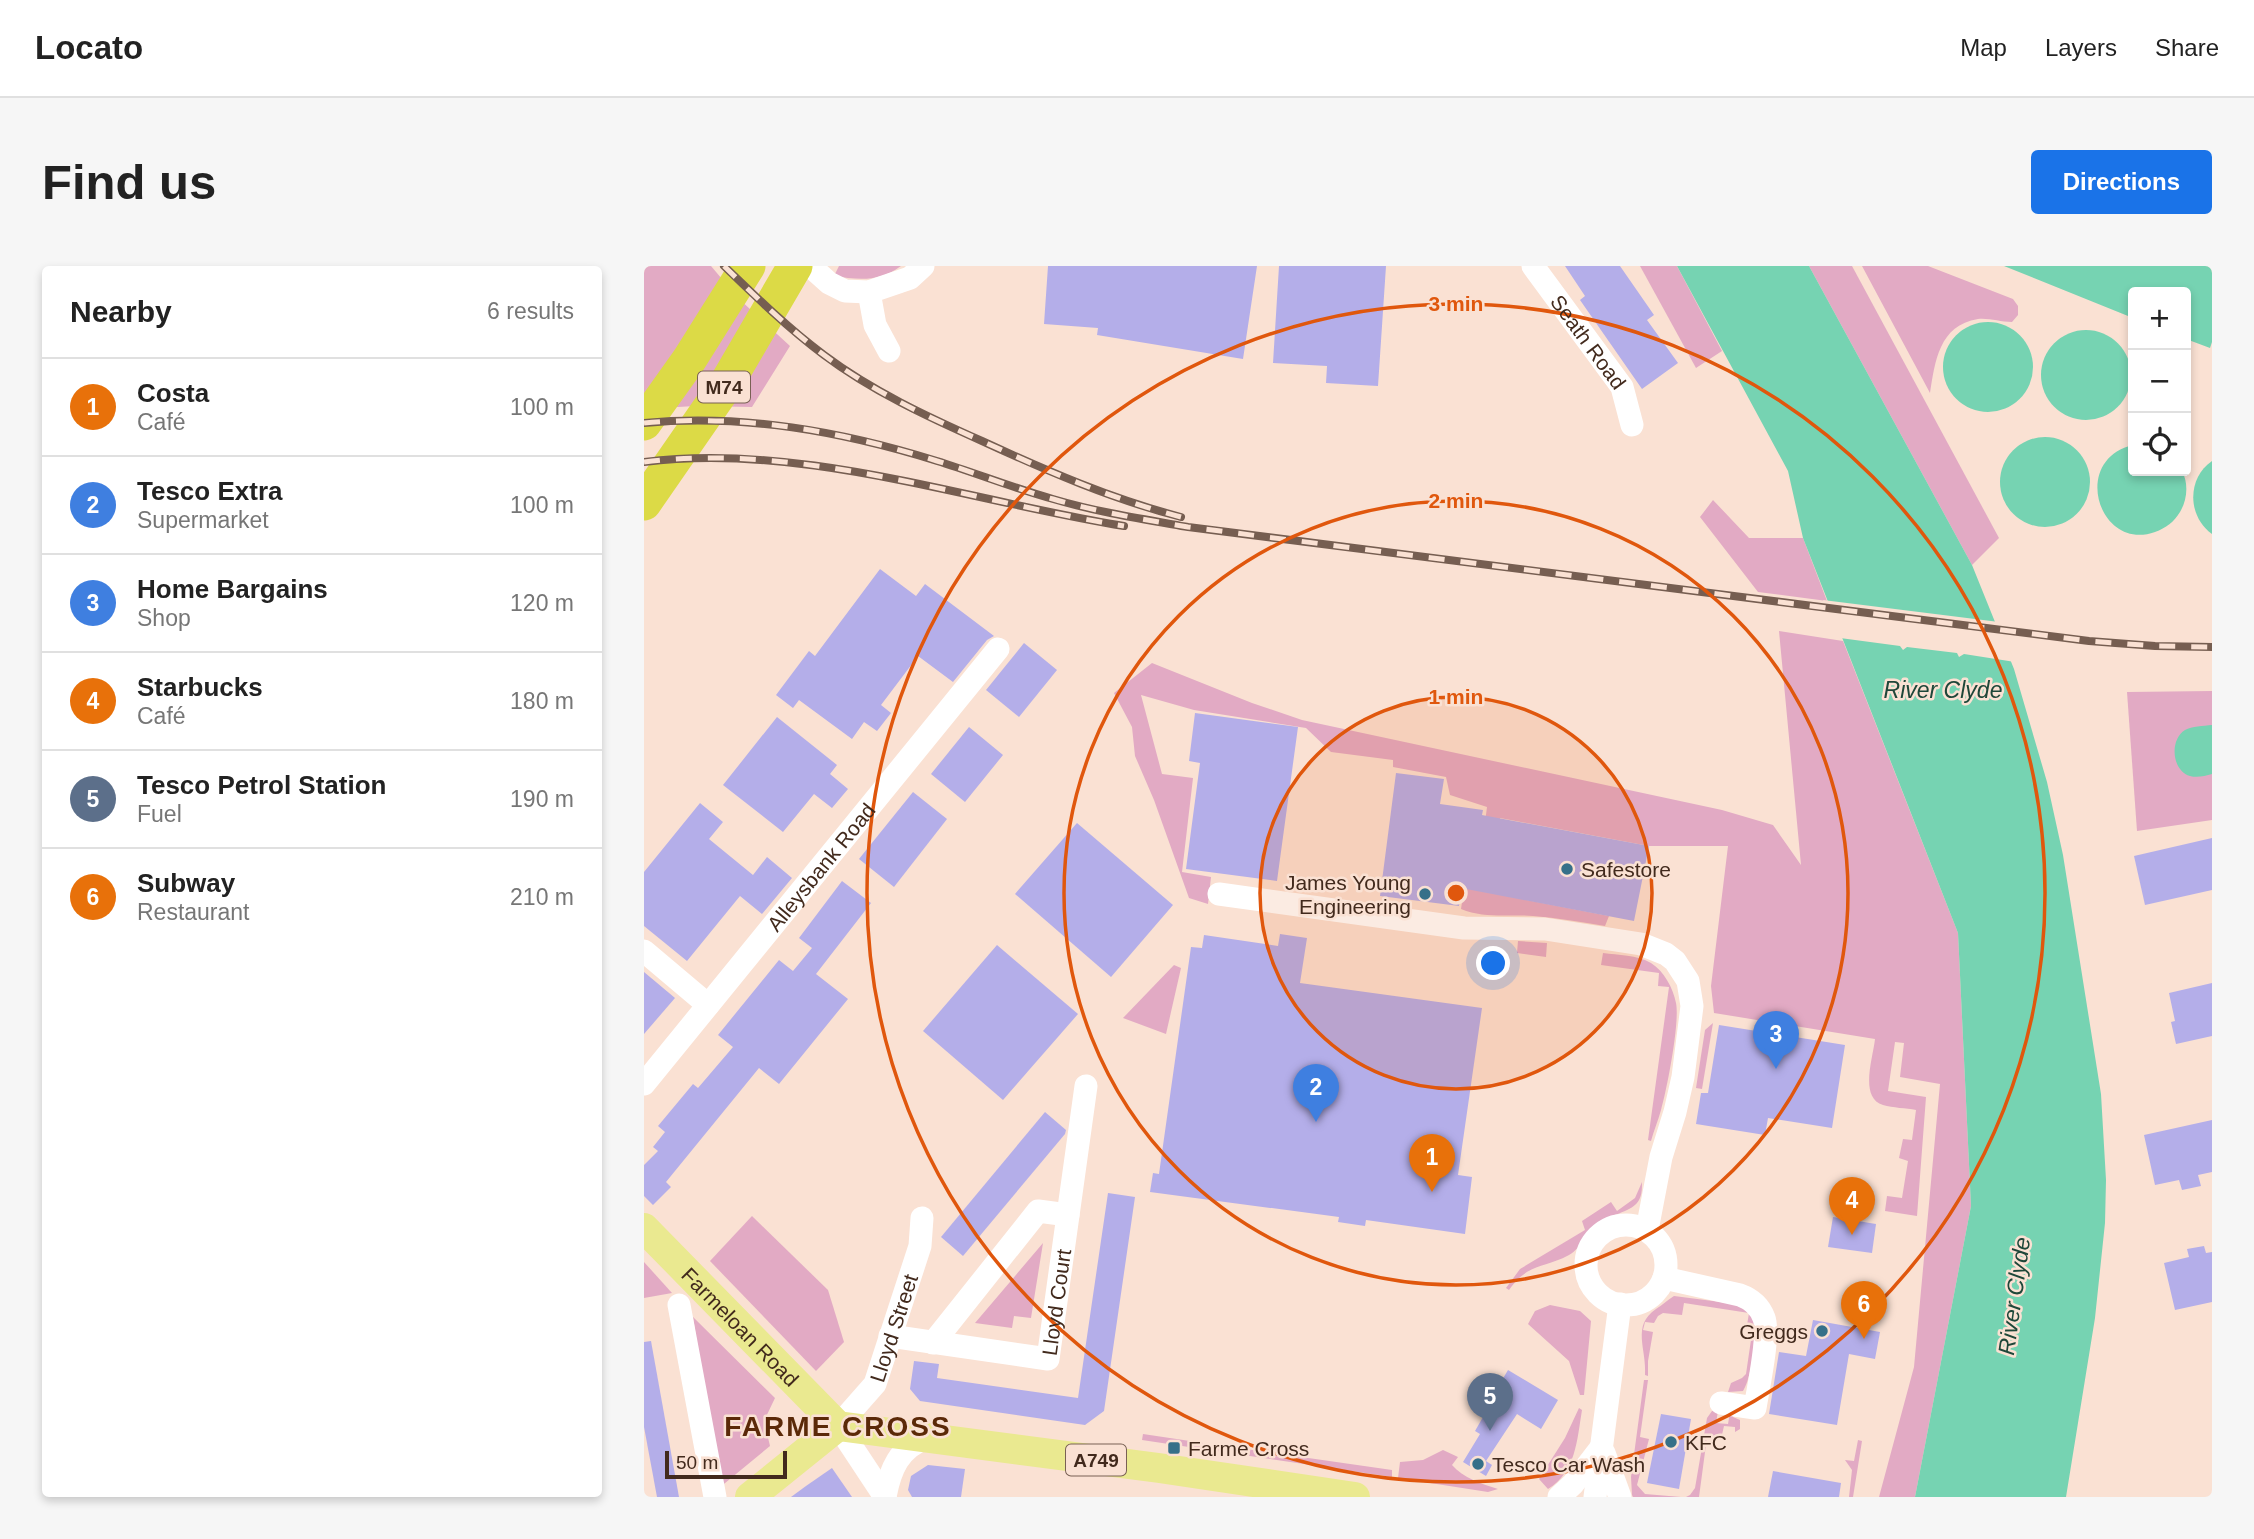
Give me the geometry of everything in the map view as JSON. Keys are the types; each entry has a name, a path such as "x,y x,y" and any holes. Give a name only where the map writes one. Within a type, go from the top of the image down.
{"highway":[{"name":"M74","path":"644,424 689,360 748,266"},
{"name":"M74","path":"644,503 725,386 795,266"}],"main road":[{"name":"Farmeloan Road","path":"644,1228 838,1426"},
{"name":"A749","path":"838,1426 1355,1497"},
{"path":"750,1497 838,1426"}],"street":[{"path":"810,266 830,283 845,291 869,292 910,278 923,266"},
{"name":"Seath Road","path":"1533,266 1622,387 1632,425"},
{"path":"869,292 875,325 889,351"},
{"name":"Alleysbank Road","path":"644,1084 998,649"},
{"path":"1219,894 1464,928 1545,929 1641,944 1664,953 1675,961 1683,970 1691,991 1690,1023 1683,1077 1661,1157 1647,1230"},
{"path":"644,951 708,1005"},
{"name":"Lloyd Court","path":"890,1336 1048,1359 1086,1086"},
{"name":"Lloyd Court","path":"933,1343 1038,1211 1068,1215"},
{"name":"Lloyd Street","path":"838,1426 875,1384 920,1246 922,1218"},
{"path":"1625,1224 1647,1230 1657,1238 1667,1264 1658,1290 1647,1299 1634,1304 1620,1304 1604,1298 1592,1286 1586,1270 1590,1248 1596,1238 1614,1226 1625,1224"},
{"path":"1664,1278 1745,1297 1756,1305 1764,1316 1766,1329 1755,1408 1721,1403"},
{"path":"1595,1497 1620,1304"},
{"path":"679,1305 715,1497"},
{"path":"838,1426 885,1497"},
{"path":"885,1497 892,1469 902,1454 909,1446 927,1438"},
{"path":"1559,1497 1573,1484 1602,1447"},
{"path":"1602,1447 1620,1497"}],"shaded area":[{"path":"644,266 711,266 738,298 790,346 752,407 644,409"},
{"path":"839,266 901,266 885,275 860,279 834,276"},
{"path":"1640,266 1677,266 1722,351 1696,368"},
{"path":"1809,266 1852,266 1999,538 1972,565"},
{"path":"1862,266 1928,266 2013,299 2018,306 2018,315 2012,322 1978,319 1955,329 1941,347 1930,393"},
{"path":"1713,500 1749,538 1803,538 1827,601 1758,592 1700,517"},
{"path":"1779,631 1843,641 1958,933 1971,1206 1915,1497 1879,1497 1914,1367 1940,1084 1900,1077 1904,1043 1895,1042 1888,1091 1926,1097 1917,1216 1885,1211 1887,1196 1902,1198 1908,1161 1899,1158 1903,1139 1912,1140 1916,1110 1883,1105 1871,1094 1869,1076 1875,1039 1714,1013 1711,986 1728,846 1649,846 1500,818 1486,892 1609,916 1605,926 1542,917 1470,912 1461,909 1466,875 1478,876 1487,807 1450,795 1446,777 1393,767 1393,760 1331,752 1306,728 1194,710 1141,695 1162,774 1193,778 1182,872 1211,877 1208,904 1189,898 1154,800 1135,756 1132,727 1114,693 1152,663 1302,720 1722,810 1773,825 1801,865"},
{"path":"2212,691 2212,820 2137,831 2127,692"},
{"path":"1518,941 1547,943 1546,957 1517,953"},
{"path":"1603,953 1634,957 1656,966 1664,975 1675,997 1677,1012 1672,1056 1664,1100 1651,1141 1648,1140 1669,987 1658,986 1659,973 1601,965"},
{"path":"1174,965 1181,968 1166,1034 1123,1018"},
{"path":"1713,1023 1702,1089 1696,1088 1705,1030"},
{"path":"1642,1182 1641,1196 1634,1206 1598,1223 1569,1255 1530,1270 1509,1290 1506,1288 1520,1269 1585,1230 1582,1221 1611,1202 1617,1211 1635,1198"},
{"path":"752,1216 828,1290 844,1342 816,1371 710,1261"},
{"path":"1043,1243 1031,1318 1014,1316 1012,1328 975,1323"},
{"path":"644,1262 672,1293 644,1298"},
{"path":"1674,1296 1736,1304 1749,1313 1684,1303 1682,1315 1663,1313 1654,1323 1645,1322 1643,1330 1653,1332 1648,1376 1645,1375 1642,1339 1642,1330 1644,1323 1648,1316"},
{"path":"1550,1305 1580,1311 1591,1321 1584,1395 1580,1395 1569,1361 1528,1324 1535,1311"},
{"path":"1749,1313 1753,1316 1754,1333 1749,1375 1743,1391 1728,1392 1731,1383 1746,1374 1752,1333 1751,1327 1747,1325"},
{"path":"693,1317 775,1398 764,1421 770,1446 719,1488"},
{"path":"1644,1380 1648,1380 1640,1437 1649,1439 1637,1485 1645,1494 1681,1497 1632,1495 1631,1477"},
{"path":"1579,1408 1582,1410 1574,1454 1564,1474 1548,1489 1539,1479 1565,1438"},
{"path":"1712,1411 1718,1411 1716,1423 1728,1424 1730,1412 1734,1412 1733,1417 1740,1420 1740,1429 1735,1432 1735,1427 1724,1426 1721,1439 1707,1437 1699,1497 1686,1497 1695,1488 1707,1418"},
{"path":"1143,1434 1210,1444 1209,1450 1142,1440"},
{"path":"1858,1440 1862,1441 1853,1497 1849,1497 1852,1470 1845,1460 1854,1461"},
{"path":"1217,1445 1392,1470 1392,1477 1216,1451"},
{"path":"1443,1450 1458,1457 1452,1465 1462,1474 1498,1489 1488,1492 1398,1478 1400,1462 1423,1460"}],"water":[{"name":"River Clyde","path":"1677,266 1809,266 1972,565 2014,669 2047,782 2063,855 2101,1094 2106,1180 2105,1223 2095,1318 2066,1497 1915,1497 1971,1206 1958,933 1803,538 1788,471"},
{"path":"2004,266 2212,266 2210,348 2191,341 2191,287 2128,287 2128,316"},
{"path":"1988,322 2005,325 2020,335 2030,350 2033,367 2030,384 2020,399 2005,409 1988,412 1971,409 1956,399 1946,384 1943,367 1946,350 1956,335 1971,325"},
{"path":"2086,330 2103,333 2123,350 2128,358 2128,392 2118,407 2103,417 2086,420 2069,417 2054,407 2044,392 2041,375 2044,358 2054,343 2069,333"},
{"path":"2045,437 2062,441 2077,450 2086,465 2090,482 2086,499 2077,514 2062,523 2045,527 2028,523 2013,514 2004,499 2000,482 2004,465 2013,450 2028,441"},
{"path":"2128,447 2128,476 2184,476 2186,497 2175,519 2163,529 2135,535 2119,529 2107,517 2099,502 2098,484 2102,468 2114,454"},
{"path":"2212,461 2212,534 2198,517 2193,497 2198,477"},
{"path":"2212,725 2212,774 2195,777 2184,773 2176,762 2176,741 2185,730"}],"pier":[{"path":"1823,600 1999,622 2015,662 1964,654 1959,657 1957,653 1907,647 1903,650 1900,646 1840,638"}],"building":[{"path":"1048,266 1257,266 1243,359 1097,335 1098,328 1044,324"},
{"path":"1279,266 1386,266 1378,386 1326,383 1327,366 1273,363"},
{"path":"1565,266 1620,266 1654,315 1647,320 1678,363 1642,389 1580,300 1585,296"},
{"path":"880,569 916,596 925,584 994,636 987,640 953,682 918,656 881,705 891,713 877,731 864,722 852,739 799,700 793,708 776,695 809,651 815,656"},
{"path":"1024,643 1057,670 1019,717 986,690"},
{"path":"1195,713 1298,727 1277,881 1186,869 1200,763 1189,761"},
{"path":"777,717 837,765 830,774 848,789 832,808 814,794 783,832 723,785"},
{"path":"969,727 1003,755 965,802 931,774"},
{"path":"1396,773 1444,779 1440,804 1483,810 1482,815 1649,846 1634,921 1461,888 1459,906 1380,896"},
{"path":"913,792 947,819 894,887 859,859"},
{"path":"700,803 723,822 709,839 753,875 767,857 792,878 762,914 740,896 687,961 644,926 644,872"},
{"path":"1077,823 1173,905 1111,977 1015,894"},
{"path":"2212,838 2212,890 2145,905 2134,856"},
{"path":"842,881 871,903 816,974 848,999 779,1084 759,1068 666,1182 671,1187 653,1205 644,1196 644,1165 658,1151 653,1147 665,1132 658,1126 693,1084 698,1088 733,1047 718,1035 779,960 793,971 812,948 799,938"},
{"path":"1280,934 1307,938 1300,983 1482,1008 1458,1175 1472,1177 1465,1234 1366,1220 1365,1226 1338,1222 1339,1217 1150,1192 1153,1173 1159,1174 1191,947 1202,948 1204,935 1278,946"},
{"path":"997,945 1078,1014 1003,1100 923,1031"},
{"path":"644,972 675,998 644,1034"},
{"path":"2212,983 2212,1036 2176,1044 2171,1022 2175,1021 2169,993"},
{"path":"1719,1025 1845,1045 1832,1128 1768,1118 1765,1135 1696,1124 1701,1093 1708,1093"},
{"path":"1045,1112 1066,1130 1065,1134 963,1256 941,1237"},
{"path":"2212,1120 2212,1172 2198,1175 2201,1186 2182,1190 2179,1180 2155,1185 2144,1135"},
{"path":"1108,1193 1135,1197 1104,1411 1085,1425 920,1401 910,1389 914,1361 939,1364 937,1378 1078,1398"},
{"path":"1833,1217 1876,1224 1872,1253 1828,1247"},
{"path":"2204,1246 2206,1253 2212,1252 2212,1302 2175,1310 2164,1263 2189,1257 2187,1249"},
{"path":"1813,1320 1880,1332 1875,1359 1849,1354 1837,1425 1769,1414 1779,1352 1806,1356"},
{"path":"651,1341 679,1497 657,1497 644,1427 644,1342"},
{"path":"1508,1370 1558,1400 1541,1429 1517,1414 1486,1461 1492,1465 1486,1476 1463,1462 1480,1434 1475,1431 1483,1417 1481,1416"},
{"name":"KFC","path":"1661,1414 1691,1419 1679,1489 1647,1483"},
{"path":"928,1465 965,1469 961,1497 912,1497 908,1490 911,1476"},
{"path":"832,1468 852,1497 791,1497 806,1486"},
{"path":"1773,1471 1841,1483 1839,1497 1768,1497"}],"railway":[{"path":"724,266 811,345 881,392 1055,473 1130,502 1181,517"},
{"path":"644,423 755,423 828,433 901,450 1070,504 1188,527 2089,641 2212,647"},
{"path":"644,462 703,458 763,460 824,467 1124,526"}],"place":[{"name":"Safestore","path":"1567,869"},
{"name":"James Young Engineering","path":"1425,894"},
{"name":"Home Bargains","path":"1776,1069"},
{"name":"Tesco Extra","path":"1316,1122"},
{"name":"Costa","path":"1432,1192"},
{"name":"Starbucks","path":"1852,1235"},
{"name":"Greggs","path":"1822,1331"},
{"name":"Subway","path":"1864,1339"},
{"name":"Tesco Petrol Station","path":"1490,1431"},
{"name":"KFC","path":"1671,1442"},
{"name":"Farme Cross","path":"1174,1448"},
{"name":"Tesco Car Wash","path":"1478,1464"}],"district":[{"name":"FARME CROSS","path":"838,1426"}]}
